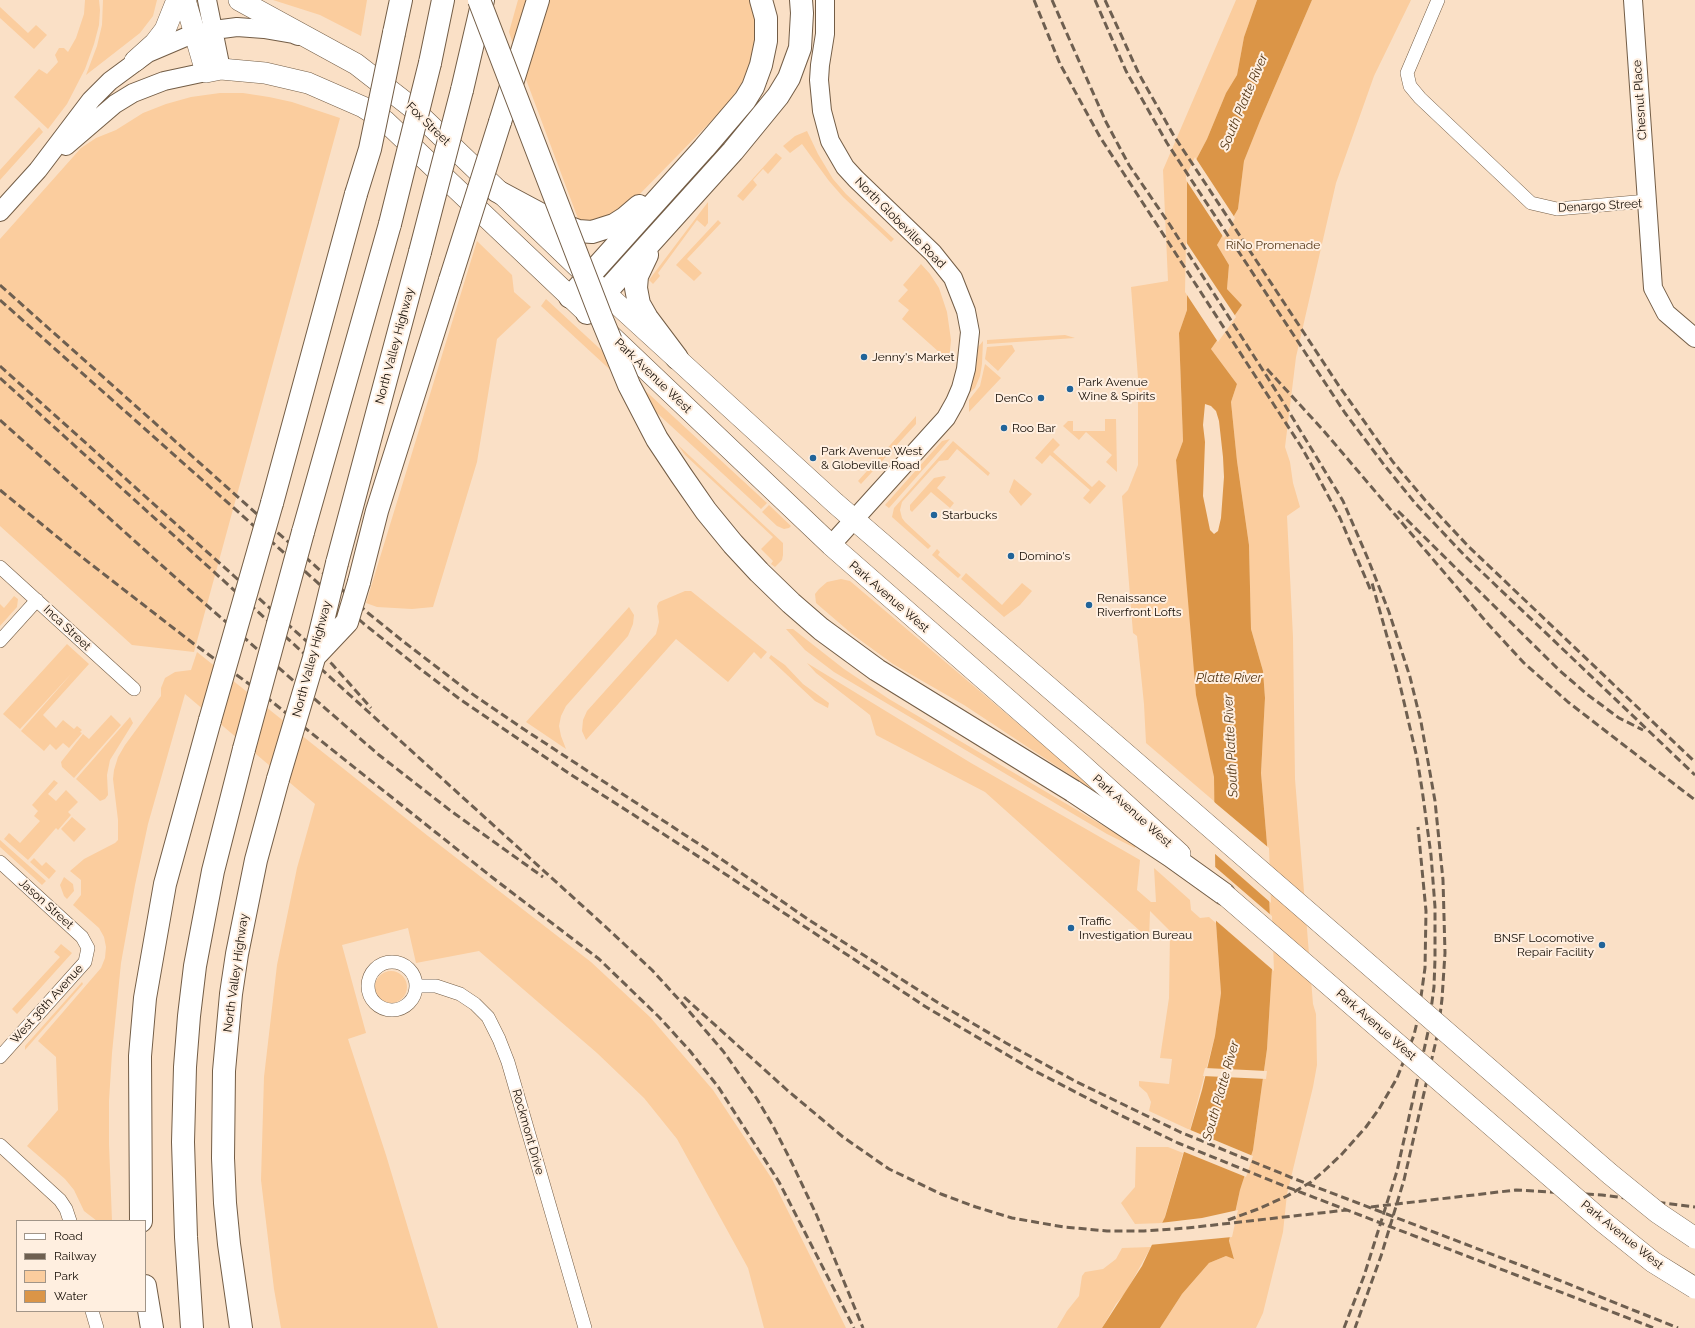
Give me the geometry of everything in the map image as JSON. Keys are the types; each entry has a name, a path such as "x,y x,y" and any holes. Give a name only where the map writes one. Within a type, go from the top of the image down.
{"highway":[{"path":"141,1220 140,1056 145,998 166,884 183,817 272,503 356,194 370,149 401,0"},
{"path":"192,1328 186,1237 183,1142 185,1067 193,980 213,871 244,749 303,532 390,224 430,63 443,0"},
{"path":"479,0 628,385 657,439 706,511 733,544 791,603 876,670 1073,791 1147,840 1224,894"},
{"name":"North Valley Highway","path":"241,1328 230,1252 225,1203 223,1158 224,1071 231,994 237,954 256,860 278,779 314,658 337,563 462,90 483,0"},
{"path":"314,658 347,622 377,511 538,0"},
{"path":"570,297 704,148 745,100 762,65 766,41 766,18 762,0"},
{"path":"759,120 772,98 783,72 790,34 787,0"},
{"path":"587,313 759,120 778,96 789,78 800,48 802,30 801,0"},
{"path":"497,191 570,229 592,232 614,225 625,218 704,148"},
{"path":"661,231 641,264 637,276 636,294 639,304 647,318 677,358"},
{"path":"186,1237 206,1328"},
{"path":"146,1292 152,1328"}],"main road":[{"path":"135,61 155,43 165,30 177,0"},
{"path":"185,0 204,32 214,71 265,73 308,83 363,107 385,121 587,313"},
{"path":"240,0 332,50"},
{"name":"Fox Street","path":"332,50 356,64 410,106 605,293"},
{"path":"605,293 853,520 1104,735 1633,1194 1695,1238"},
{"name":"Park Avenue West","path":"587,313 831,545 1080,764 1224,894 1602,1221 1653,1262 1695,1288"}],"street":[{"path":"204,32 207,0"},
{"name":"North Globeville Road","path":"825,0 825,34 819,80 822,110 830,141 846,167 856,179 933,253 953,278 966,311 970,332 966,369 961,388 946,418 831,545"},
{"name":"Denargo Street","path":"1438,0 1407,73 1410,86 1420,98 1531,203 1557,209 1647,201 1647,223 1653,288 1666,313 1695,338"},
{"name":"Chesnut Place","path":"1633,0 1647,201"},
{"name":"Fox Street","path":"38,170 92,100 110,81 135,61 159,48 204,32 237,27 293,34 332,50"},
{"path":"0,212 38,170 115,104 133,93 164,81 214,71"},
{"name":"Inca Street","path":"0,567 134,689"},
{"path":"0,640 37,600"},
{"name":"Jason Street","path":"0,862 82,936 88,948"},
{"name":"West 36th Avenue","path":"0,1057 84,962 87,957 88,948"},
{"name":"Rockmont Drive","path":"416,986 436,986 460,994 475,1004 488,1017 499,1039 508,1062 585,1328"},
{"path":"0,1145 60,1200 66,1209 70,1220"},
{"path":"92,1312 97,1328"}],"green space":[{"path":"85,0 99,0 99,25 94,44 85,69 67,104 48,129 14,97 39,69 47,74 58,62 55,55 59,48 64,48 68,52 76,38 84,14"},
{"path":"103,0 157,0 153,16 140,33 86,75 97,46 102,25"},
{"path":"273,0 367,0 361,36 320,15"},
{"path":"518,0 526,0 513,44 509,32"},
{"path":"549,0 751,0 756,24 755,48 744,79 727,105 633,201 616,215 580,224 524,74"},
{"path":"1236,0 1257,0 1244,37 1237,75 1226,93 1207,139 1187,177 1187,310 1179,333 1183,441 1176,460 1214,777 1215,802 1146,743 1144,704 1137,636 1133,633 1122,496 1128,490 1138,465 1138,378 1131,287 1168,281 1163,170"},
{"name":"RiNo Promenade","path":"1312,0 1411,0 1374,76 1336,183 1296,357 1285,447 1290,462 1293,483 1300,507 1287,516 1293,637 1295,779 1313,1004 1316,1014 1317,1065 1287,1194 1283,1232 1263,1313 1256,1328 1160,1328 1182,1294 1209,1263 1226,1256 1234,1258 1229,1242 1240,1190 1253,1150 1267,1049 1272,969 1267,844 1261,773 1265,698 1263,671 1251,629 1249,545 1237,461 1231,402 1237,384 1211,349 1242,305 1227,289 1229,265 1217,245 1238,209 1244,161"},
{"path":"0,7 28,33 36,25 47,35 34,49 0,18"},
{"path":"220,93 243,93 269,97 292,102 340,118 194,652 132,645 0,526 0,239 81,148 96,138 116,130 143,113 166,104 191,97"},
{"path":"39,127 43,132 0,180 0,170"},
{"path":"807,131 818,154 833,179 846,194 894,239 891,242 843,197 829,181 802,144 790,153 783,146 795,136"},
{"path":"776,153 782,158 768,174 763,169 753,180 757,185 743,201 737,196"},
{"path":"708,202 708,223 705,227 697,220 658,273 660,276 653,284 649,280"},
{"path":"718,220 721,223 687,259 702,273 694,281 676,265"},
{"path":"477,241 512,275 514,292 531,307 497,339 477,462 433,607 412,609 377,607 366,603"},
{"path":"921,264 939,288 947,312 951,340 949,361 902,319 909,310 898,301 908,290 903,285"},
{"path":"546,299 767,503 761,509 541,306"},
{"path":"1065,335 1075,338 987,344 987,340"},
{"path":"983,341 980,376 975,388 965,397 972,383 976,368 978,347"},
{"path":"1012,345 1015,351 998,371 985,359 987,347"},
{"path":"985,364 1001,378 969,412 969,400 980,386"},
{"path":"916,416 916,424 861,484 858,481"},
{"path":"1105,419 1116,419 1117,472 1106,462 1112,455 1086,432 1079,440 1063,426 1068,421 1073,421 1073,431 1105,431"},
{"path":"1053,438 1060,445 1053,452 1092,487 1099,480 1106,486 1090,504 1083,498 1090,490 1050,455 1042,464 1035,458"},
{"path":"950,439 889,508 885,505 942,441"},
{"path":"953,441 990,473 988,476 957,449 948,460 939,461 902,502 900,510 902,518 931,546 928,549 892,517 894,508"},
{"path":"677,444 783,543 782,560 775,567 771,564 773,561 761,549 773,537 685,455"},
{"path":"946,477 937,488 954,503 950,508 931,492 912,512 910,510 910,505 934,478"},
{"path":"1014,479 1032,494 1021,506 1009,492"},
{"path":"769,505 791,526 789,528 784,529 777,526 762,512"},
{"path":"937,549 940,552 938,555 961,575 958,578 932,555"},
{"path":"966,573 1002,605 1022,583 1032,591 1020,605 1004,617 961,579"},
{"path":"841,579 850,581 1108,800 964,705 893,664 852,634 816,603 815,594 819,589 827,582"},
{"path":"685,591 691,591 767,652 761,659 754,652 728,682 676,639 586,740 582,731 583,720 587,711 656,634 659,622 657,606 659,602"},
{"path":"14,596 18,599 17,607 0,626 0,604 4,608"},
{"path":"629,607 634,615 633,624 628,636 566,706 561,716 559,726 566,749 526,722"},
{"path":"786,629 793,629 844,669 889,699 1136,845 1135,848 1107,834 834,672 805,650"},
{"path":"67,644 89,664 43,715 56,728 63,720 74,729 77,726 82,730 80,732 82,733 69,748 63,743 56,750 50,744 44,751 21,731 72,673 20,729 3,714"},
{"path":"197,652 428,836 591,962 650,1017 713,1090 772,1179 846,1328 764,1328 748,1268 677,1139 644,1098 597,1053 479,951 416,963 408,928 342,945 366,1033 348,1039 386,1155 438,1328 281,1328 274,1289 261,1180 264,1077 277,965 297,868 315,804 185,694 148,824 121,963 109,1101 112,1220 96,1220 84,1211 74,1190 65,1179 27,1146 58,1110 56,1057 38,1041 101,968 105,958 106,947 104,937 99,928 73,905 81,895 81,880 70,871 84,859 118,840 118,820 113,779 118,757 161,696 161,688 165,678 175,672 191,670"},
{"path":"771,655 785,665 803,684 829,703 828,708 815,701 769,658"},
{"path":"807,663 971,763 1140,860 1137,890 1151,902 1156,902 1154,868 1190,900 1191,910 1200,918 1209,917 1216,923 1221,993 1215,1036 1190,1130 1149,1111 1151,1102 1147,1093 1139,1086 1139,1081 1169,1084 1172,1059 1160,1058 1169,998 1170,931 1150,911 1149,939 985,792 876,735 870,715 816,673"},
{"path":"111,715 121,725 74,778 62,767 61,762 83,734 89,739"},
{"path":"130,717 133,723 110,760 107,775 108,795 105,799 100,801 76,779"},
{"path":"54,780 58,783 48,794 56,801 66,790 78,802 68,812 71,815 58,830 56,828 28,860 4,839 9,833 20,843 40,821 34,816 38,811 32,805"},
{"path":"72,817 86,829 74,842 61,829"},
{"path":"0,840 46,881 42,885 0,847"},
{"path":"34,858 42,866 46,862 56,871 49,879 30,862"},
{"path":"64,877 73,884 74,891 67,899 64,896 60,885"},
{"path":"61,944 72,953 17,1014 12,1009 60,957 54,952"},
{"path":"388,971 394,971 404,978 407,987 406,993 400,1000 394,1003 388,1003 378,996 375,990 375,984 382,974"},
{"path":"82,982 83,984 25,1050 25,1046"},
{"path":"1136,1147 1168,1147 1183,1153 1163,1223 1135,1224 1121,1203 1135,1187"},
{"path":"1151,1247 1126,1292 1116,1304 1102,1328 1057,1328 1067,1311 1079,1296 1082,1276 1085,1272 1103,1269 1116,1259 1122,1248"}],"water":[{"name":"Platte River","path":"1257,0 1312,0 1244,161 1238,209 1217,245 1229,265 1227,289 1242,305 1211,349 1237,384 1231,402 1237,461 1249,545 1251,629 1263,671 1265,698 1261,773 1267,844 1272,969 1267,1049 1253,1150 1240,1190 1229,1241 1234,1259 1226,1256 1209,1263 1182,1294 1160,1328 1102,1328 1142,1266 1165,1217 1202,1090 1215,1036 1221,993 1216,923 1214,777 1196,695 1176,460 1183,441 1179,333 1187,310 1187,177 1207,139 1226,93 1237,75 1244,37","holes":["1205,404 1211,406 1216,411 1219,421 1224,477 1221,518 1218,531 1214,534 1210,530 1203,496 1205,442 1203,425"]}],"pier":[{"path":"1195,157 1235,218 1224,238 1186,180 1186,176"},
{"path":"1186,242 1236,317 1218,342 1185,292"},
{"path":"1213,801 1269,848 1271,903 1214,853"},
{"path":"1214,866 1272,916 1274,971 1214,919"},
{"path":"1205,1068 1267,1071 1266,1079 1203,1076"},
{"path":"1188,1129 1253,1156 1246,1177 1182,1151"},
{"path":"1238,1210 1232,1237 1149,1245 1160,1223 1202,1218"}],"railway":[{"path":"1034,0 1060,64 1100,137 1302,448 1340,518 1371,591"},
{"path":"1052,0 1106,122 1129,165 1170,225 1280,397 1343,501 1389,612 1410,677 1421,722 1435,801 1443,880 1445,953 1442,999 1438,1032 1404,1180 1381,1256 1355,1328"},
{"path":"1095,0 1126,71 1167,143 1345,413 1385,466 1415,503 1465,556 1695,775"},
{"path":"1105,0 1139,74 1174,136 1339,386 1393,462 1425,500 1469,547 1695,762"},
{"path":"0,285 368,613 468,691 711,852 809,920 940,1004 1075,1081 1180,1132 1295,1179 1541,1273 1678,1328"},
{"path":"0,300 363,623 419,668 461,700 570,774 710,864 926,1007 1031,1069 1178,1143 1287,1187 1654,1328"},
{"path":"0,366 332,664 371,708"},
{"path":"1267,369 1323,430 1488,624 1524,663 1568,702 1695,800"},
{"path":"0,378 608,929 652,970 682,1003 723,1051 757,1099 773,1126 817,1216 863,1328"},
{"path":"0,420 196,596 379,755 451,811 543,877"},
{"path":"0,490 83,558 194,644 256,689 493,878 599,959 659,1017 690,1051 719,1088 779,1182 854,1328"},
{"path":"1398,511 1560,671 1588,695 1619,718 1643,730"},
{"path":"1344,1328 1364,1276 1397,1171 1428,1032 1434,987 1435,907 1431,855 1422,789 1417,758 1397,672 1372,583"},
{"path":"1228,1220 1287,1196 1311,1182 1341,1155 1366,1127 1379,1109 1397,1078 1414,1035 1425,968 1426,911 1418,827"},
{"path":"684,997 787,1090 843,1137 889,1169 941,1194 976,1207 1012,1218 1064,1227 1107,1231 1144,1231 1187,1228 1347,1210"},
{"path":"1371,1207 1516,1190 1602,1195 1695,1207"}],"place":[{"name":"Jenny's Market","path":"864,357"},
{"name":"Park Avenue Wine & Spirits","path":"1070,389"},
{"name":"DenCo","path":"1041,398"},
{"name":"Roo Bar","path":"1004,428"},
{"name":"Park Avenue West & Globeville Road","path":"813,458"},
{"name":"Starbucks","path":"934,515"},
{"name":"Domino's","path":"1011,556"},
{"name":"Renaissance Riverfront Lofts","path":"1089,605"},
{"name":"Traffic Investigation Bureau","path":"1071,928"},
{"name":"BNSF Locomotive Repair Facility","path":"1602,945"}],"water label":[{"name":"South Platte River","path":"1244,102"},
{"name":"South Platte River","path":"1231,746"},
{"name":"South Platte River","path":"1221,1091"}]}
